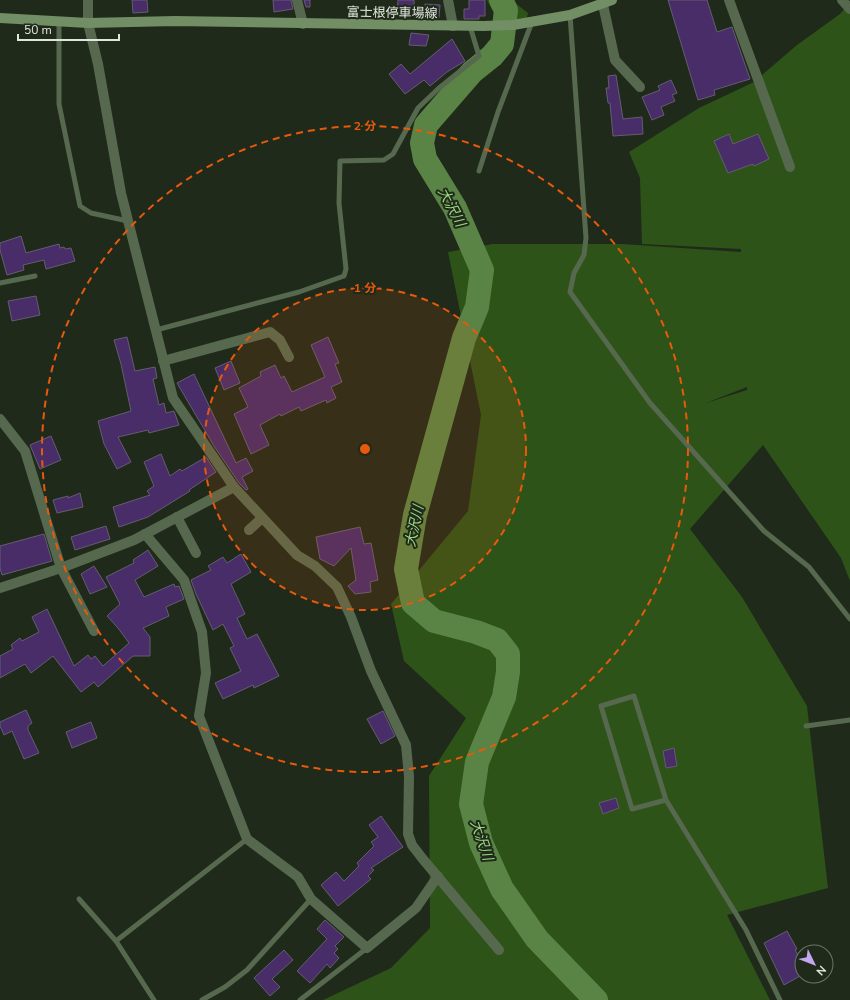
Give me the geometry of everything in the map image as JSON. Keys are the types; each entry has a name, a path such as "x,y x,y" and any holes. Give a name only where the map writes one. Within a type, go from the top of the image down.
{"main road":[{"name":"富士根停車場線","path":"0,18 88,23 175,21 484,26 513,25 570,15 606,1"}],"street":[{"path":"88,0 88,23 100,78 121,193 173,398 234,487 297,555 314,566 337,587 351,617 371,670 406,745 409,776 408,834 412,845 499,950"},
{"path":"297,0 303,24"},
{"path":"448,0 453,26"},
{"path":"729,0 790,166"},
{"path":"842,0 850,9"},
{"path":"606,1 615,60 640,87"},
{"path":"163,361 270,332 280,340 289,357"},
{"path":"0,419 25,451 61,568 94,631"},
{"path":"0,588 61,568 134,540 234,487"},
{"path":"177,517 196,553"},
{"path":"249,530 262,518"},
{"path":"145,534 184,580 202,632 206,673 199,716 248,839 298,877 311,899 367,948 416,908 438,876"}],"lane":[{"path":"570,15 586,238 584,255 574,273 570,292 650,403 764,531 809,567 850,619"},
{"path":"59,22 59,104 80,206 92,213 128,221"},
{"path":"479,171 498,112 532,22"},
{"path":"156,330 299,292 344,276 346,269 339,203 340,160 384,160 393,154 418,108 439,88 479,56 470,26"},
{"path":"0,283 35,276"},
{"path":"666,800 632,809 601,706 634,696 666,800 746,930 780,1000"},
{"path":"806,726 850,720"},
{"path":"116,941 248,839"},
{"path":"79,899 116,941 154,1000"},
{"path":"202,1000 225,987 247,970 311,899"},
{"path":"300,1000 367,948"}],"green space":[{"path":"487,0 514,0 515,3 528,13 526,21 501,27"},
{"path":"850,2 850,581 841,558 763,445 690,529 742,597 807,706 828,888 727,915 770,1000 323,1000 391,968 430,928 429,776 466,718 404,661 391,604 468,511 481,415 448,252 493,244 622,244 741,252 741,249 642,244 640,178 629,152 699,108 754,82 797,45 840,14","holes":["747,387 747,390 706,403"]}],"building":[{"path":"132,0 147,0 148,12 133,13"},
{"path":"273,0 291,0 293,9 274,12"},
{"path":"304,0 310,0 310,7 306,7"},
{"path":"398,0 414,0 414,13 397,13"},
{"path":"469,0 485,0 485,16 479,16 479,19 464,19 464,9 469,9"},
{"path":"668,0 707,0 717,32 732,27 750,79 714,90 715,95 698,100"},
{"path":"425,4 440,5 439,18 425,17"},
{"path":"411,33 429,35 426,46 409,45"},
{"path":"452,39 465,61 447,72 430,86 424,80 405,94 389,74 401,64 410,74"},
{"path":"616,75 623,119 642,117 643,134 613,136 610,103 608,103 606,88 609,88 608,76"},
{"path":"671,80 677,93 672,95 675,101 661,107 664,115 652,120 642,97 660,90 658,86"},
{"path":"729,134 733,144 758,134 769,159 754,166 753,164 728,173 714,141"},
{"path":"21,236 26,253 59,244 60,248 71,248 75,261 46,269 44,260 23,265 24,270 7,275 0,250 0,243"},
{"path":"36,296 40,315 12,321 8,301"},
{"path":"127,337 135,371 155,367 157,378 153,379 159,405 164,403 166,413 174,411 179,425 149,433 148,430 118,437 131,462 117,469 104,444 98,421 131,411 121,364 114,340"},
{"path":"328,337 339,363 335,364 342,382 331,387 336,398 327,403 326,400 301,411 299,407 281,416 280,414 260,425 269,445 251,454 234,414 248,407 239,388 261,376 260,372 275,365 281,378 284,376 292,392 325,377 311,345"},
{"path":"231,361 240,383 224,390 215,368"},
{"path":"194,374 236,463 246,458 253,471 242,477 248,489 246,490 239,483 214,446 177,383"},
{"path":"51,436 61,460 40,469 30,445"},
{"path":"161,454 170,476 180,469 182,471 206,457 216,472 189,490 190,491 148,517 119,527 113,507 150,495 147,491 154,486 144,462"},
{"path":"80,493 83,507 57,513 53,500 68,496 68,498"},
{"path":"106,526 110,539 75,550 71,537"},
{"path":"360,527 364,544 371,543 378,580 370,582 371,592 355,594 348,586 356,580 351,548 334,566 320,559 316,537"},
{"path":"44,534 52,561 2,575 0,568 0,546"},
{"path":"148,550 158,566 135,580 144,597 174,584 175,587 179,586 184,599 166,607 169,616 143,628 150,637 150,656 133,656 98,687 94,682 81,692 53,656 31,673 25,664 0,678 0,656 13,649 11,645 20,638 22,641 39,632 32,617 47,609 74,666 88,655 91,659 95,656 103,666 129,643 107,616 120,604 106,577 134,563 133,560"},
{"path":"241,554 251,572 231,584 245,614 237,618 247,639 257,634 279,676 254,688 253,685 223,699 215,683 241,671 230,648 234,646 223,624 213,630 191,580 211,570 208,566 223,557 227,563"},
{"path":"94,566 107,587 90,594 81,574"},
{"path":"26,710 32,723 28,726 28,730 39,753 24,759 12,731 4,735 0,722"},
{"path":"383,711 395,736 381,744 367,719"},
{"path":"91,722 97,738 72,748 66,732"},
{"path":"674,748 677,766 666,768 663,751"},
{"path":"616,798 619,808 603,814 599,803"},
{"path":"381,816 403,847 371,868 374,870 368,876 371,879 338,906 321,885 336,872 344,881 359,866 357,863 374,846 371,842 378,837 369,825"},
{"path":"325,920 344,937 335,946 338,949 334,953 339,958 330,968 327,964 310,983 297,971 327,939 317,929"},
{"path":"787,931 794,944 794,979 784,985 764,943"},
{"path":"284,950 293,960 272,979 280,987 270,996 254,978"}],"waterway":[{"name":"大沢川","path":"501,0 506,10 502,44 492,56 472,72 426,125 422,143 425,159 455,208 482,270 477,307 464,338 415,515 406,569 413,603 434,621 476,632 497,640 508,654 508,672 504,697 477,762 471,804 481,843 502,889 537,939 596,1000"}]}
